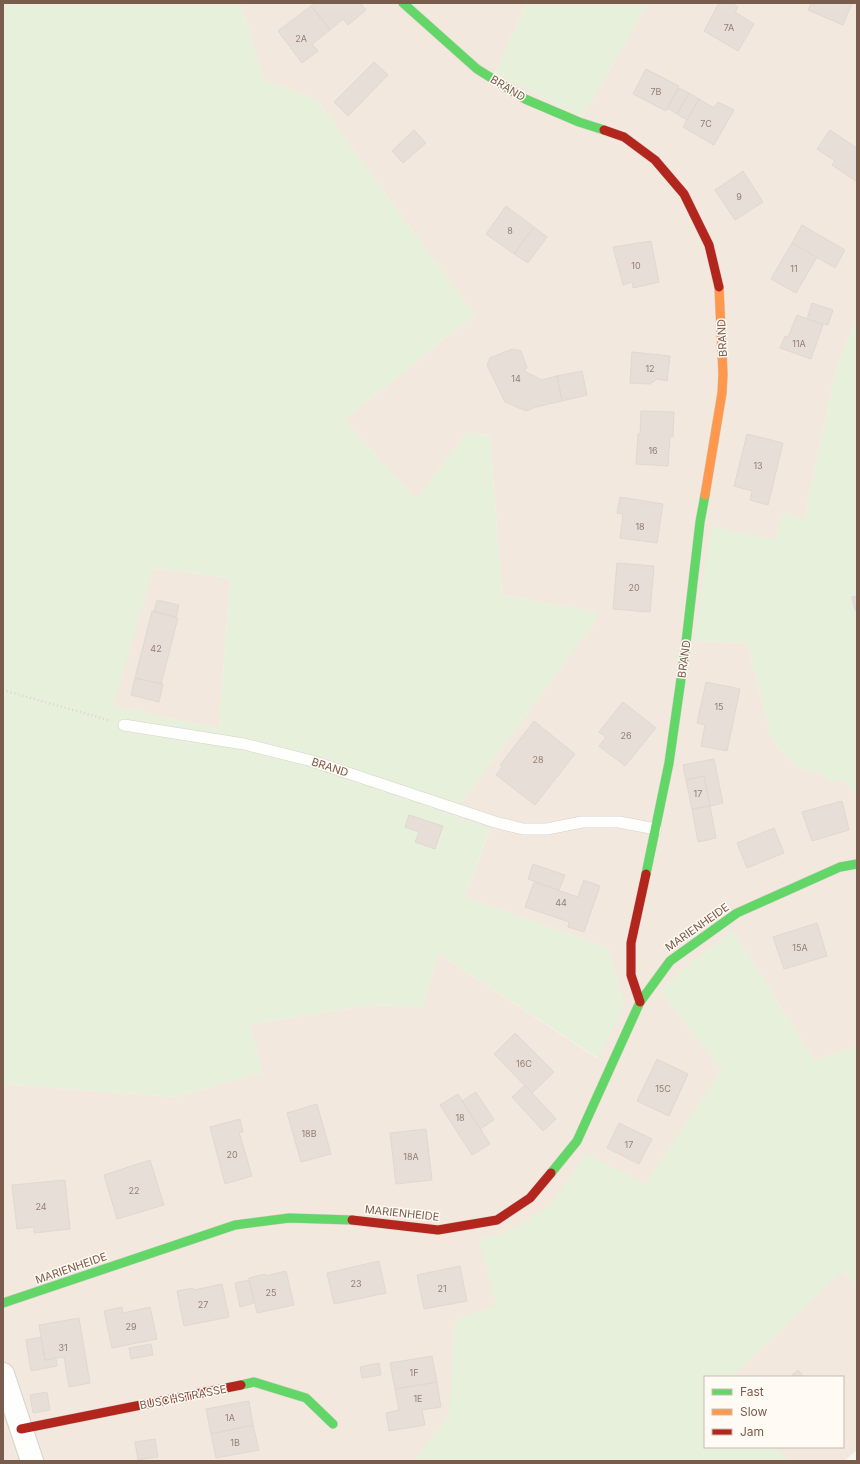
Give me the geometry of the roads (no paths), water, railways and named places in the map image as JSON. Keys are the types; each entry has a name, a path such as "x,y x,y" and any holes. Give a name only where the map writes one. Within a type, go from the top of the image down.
{"street":[{"name":"BRAND","path":"403,3 477,69 524,99 579,122 624,137 655,160 684,194 709,245 719,282 723,374 722,393 700,522 685,651 669,763 631,943 631,975 640,1002"},
{"name":"MARIENHEIDE","path":"3,1303 235,1225 289,1218 358,1220 438,1230 497,1220 530,1198 577,1141 640,1002 670,961 737,914 840,867 857,864"},
{"path":"3,1374 32,1461"},
{"name":"BUSCHSTRASSE","path":"21,1429 254,1382 306,1398 333,1424"}],"lane":[{"name":"BRAND","path":"124,724 244,744 312,761 495,822 523,829 547,829 582,822 619,822 656,829"}]}
